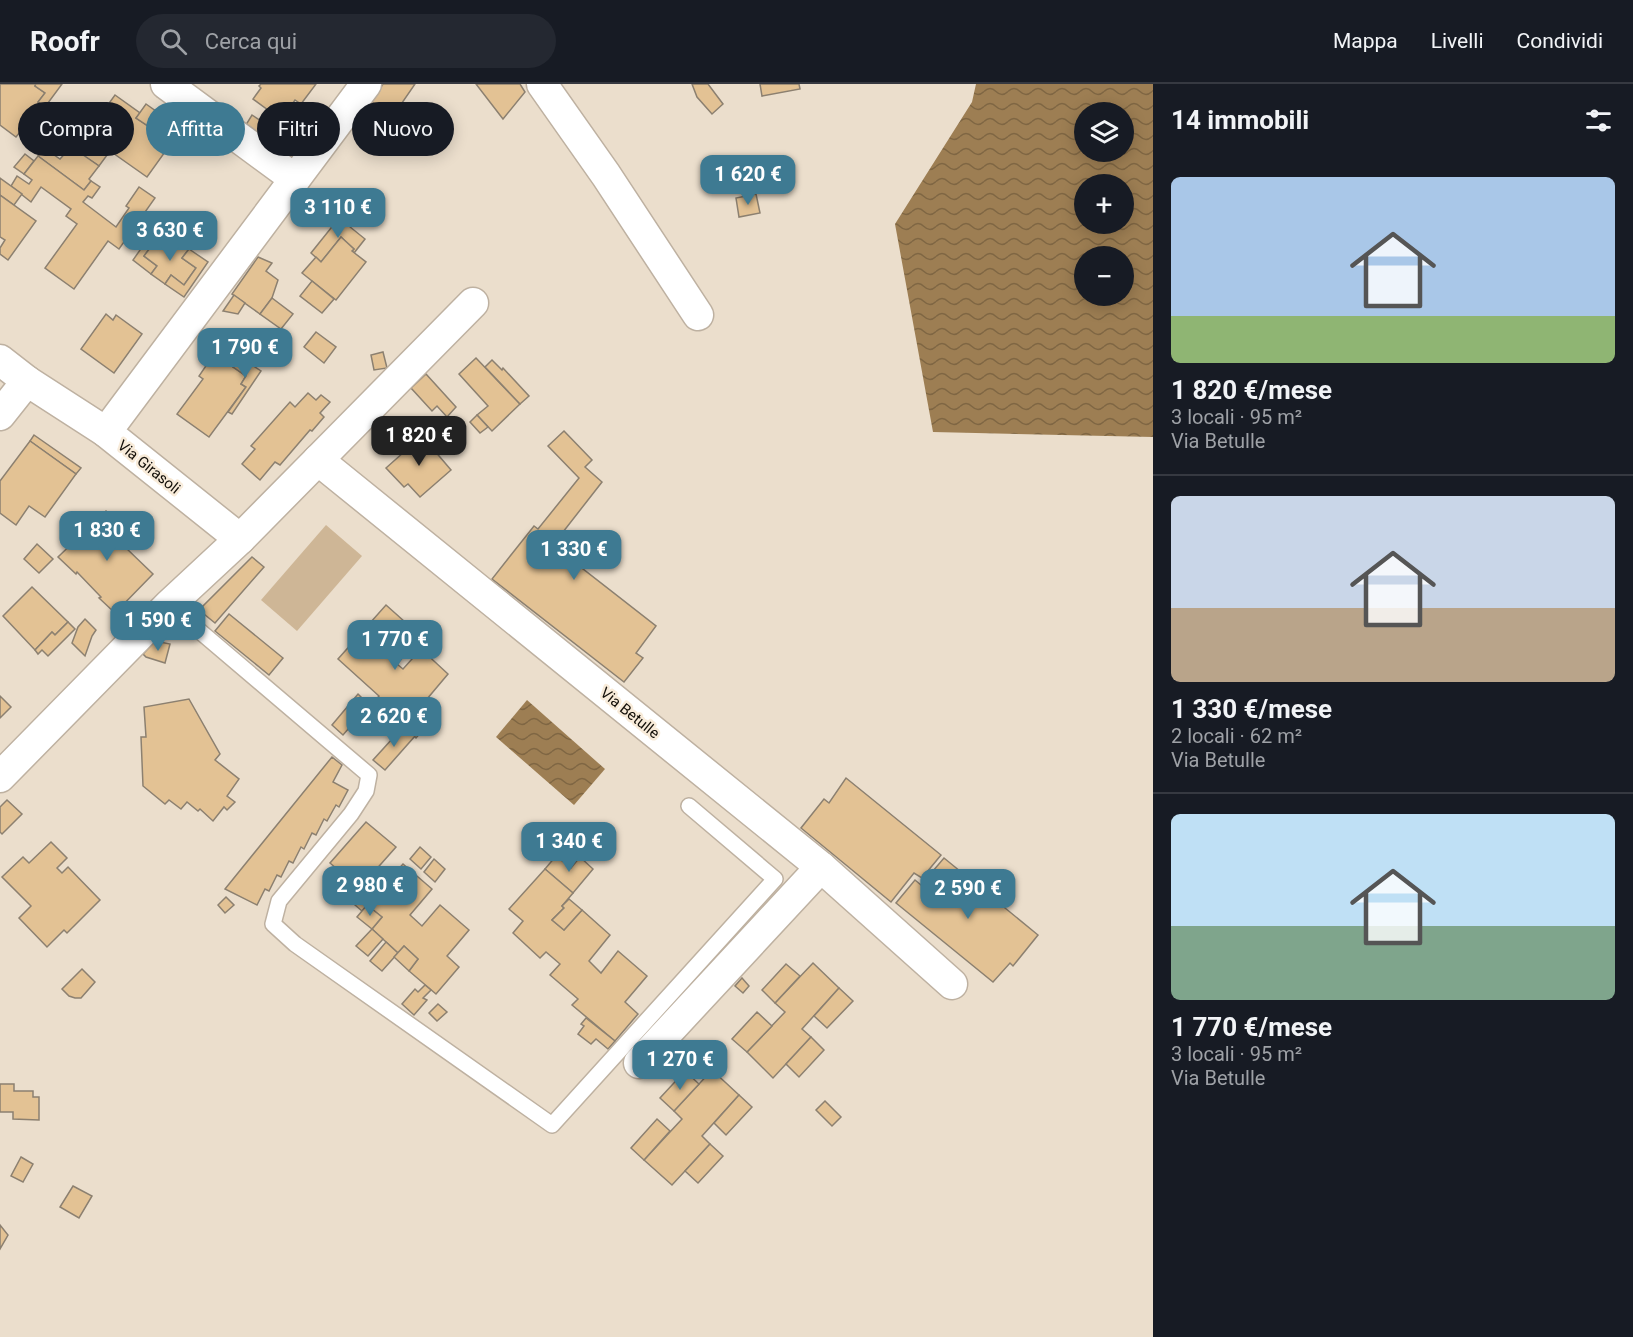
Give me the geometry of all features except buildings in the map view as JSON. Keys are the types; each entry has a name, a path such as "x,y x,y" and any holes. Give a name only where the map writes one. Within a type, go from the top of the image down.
{"street":[{"path":"166,84 295,179"},
{"name":"Via Girasoli","path":"240,539 106,432 366,84"},
{"path":"542,84 606,175 698,315"},
{"path":"0,777 169,605 240,539 473,303"},
{"path":"0,360 27,381 106,432"},
{"path":"0,415 27,381"},
{"name":"Via Betulle","path":"318,460 821,867 952,984"},
{"path":"639,1063 821,867"}],"lane":[{"path":"169,605 369,774 366,791 351,814 279,902 273,924 295,944 552,1125 775,879 689,806"}],"shaded area":[{"path":"326,525 362,556 297,631 261,600"}],"water":[{"path":"976,84 1153,84 1153,437 933,432 895,224 972,102"},
{"path":"527,700 605,769 574,805 496,737"}]}
